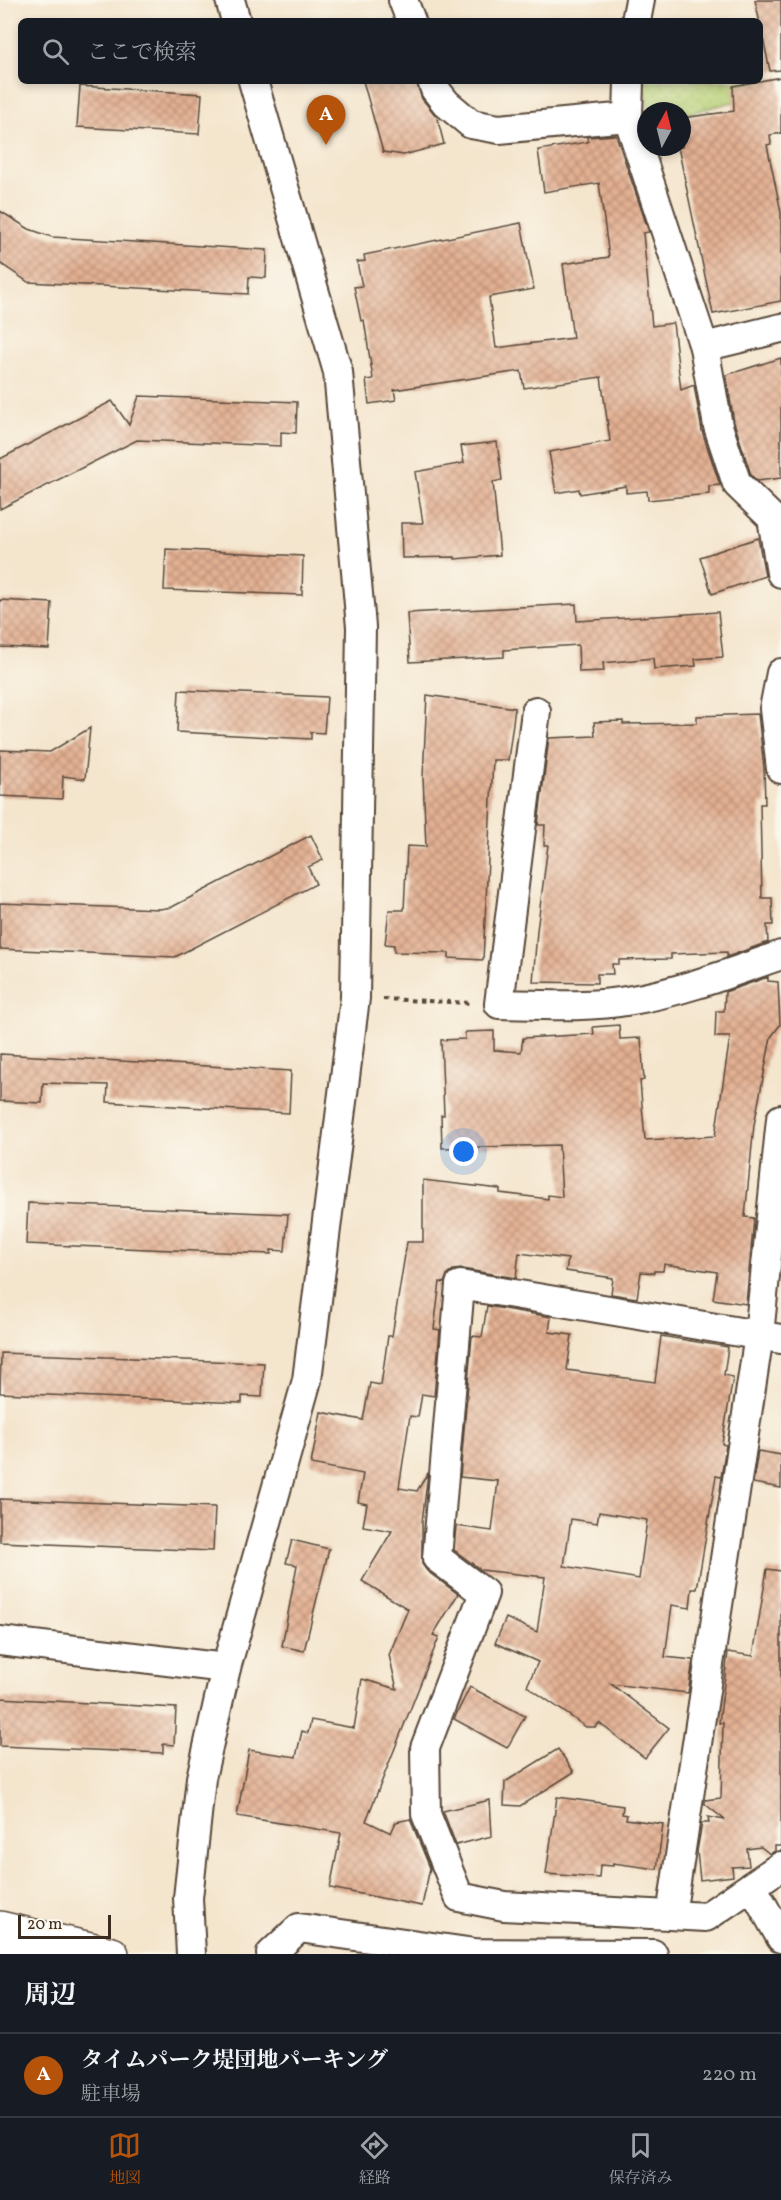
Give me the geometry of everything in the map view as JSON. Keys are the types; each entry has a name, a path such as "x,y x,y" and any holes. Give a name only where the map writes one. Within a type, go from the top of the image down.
{"highway":[{"path":"0,1928 112,1954"},
{"path":"0,1946 42,1954"}],"street":[{"path":"230,0 235,18"},
{"path":"403,0 410,18"},
{"path":"637,18 640,0"},
{"path":"191,1954 188,1898 201,1778 226,1668 307,1380 356,998 361,627 338,372 254,84"},
{"path":"433,84 447,103 471,124 500,129 628,117"},
{"path":"629,84 628,117 704,347 718,426 737,484 776,516 781,573"},
{"path":"704,347 781,328"},
{"path":"781,673 774,709 781,769"},
{"path":"536,711 499,1004 571,1006 631,1000 692,987 781,955"},
{"path":"671,1915 770,1337 781,1119"},
{"path":"770,1337 460,1286 437,1558 484,1593 425,1748 426,1814 459,1897 504,1906 706,1917 781,1866"},
{"path":"0,1641 226,1668"},
{"path":"752,1886 781,1938"},
{"path":"271,1954 299,1928 475,1953 653,1954"}],"path":[{"path":"356,998 499,1004"}],"green space":[{"path":"642,84 752,84 756,96 691,113 691,102 647,102"}],"building":[{"path":"755,0 781,0 781,70 770,71 763,38 763,18 759,18"},
{"path":"781,77 781,133 770,135 771,144 767,145 781,212 781,301 713,314 680,156 691,156 691,117 734,111 733,86 763,84 763,80"},
{"path":"364,84 417,84 422,99 437,117 444,144 404,155 383,152"},
{"path":"80,86 202,94 199,134 77,127"},
{"path":"616,135 649,232 643,233 652,326 673,323 681,390 694,385 702,431 720,485 709,486 709,494 648,500 647,491 626,493 626,486 580,494 579,489 556,493 549,452 610,441 601,377 524,388 521,371 394,390 396,400 369,404 366,380 373,379 364,320 361,321 354,287 362,286 357,262 365,261 364,255 521,223 534,289 489,297 496,348 573,338 563,264 609,257 599,183 544,192 538,150 588,142 587,137"},
{"path":"0,211 29,229 52,237 267,250 266,278 249,277 248,294 28,282 0,263"},
{"path":"781,358 781,478 757,481 751,475 734,422 726,375"},
{"path":"139,396 297,402 296,433 281,432 281,446 137,440 0,509 0,459 112,401 129,425"},
{"path":"497,442 502,480 493,482 500,555 455,559 455,557 402,558 401,523 423,523 415,472 464,463 461,446"},
{"path":"758,538 765,576 712,594 700,557"},
{"path":"166,549 303,556 302,595 164,590"},
{"path":"0,600 52,603 49,649 0,647"},
{"path":"576,604 577,621 718,612 723,657 695,659 696,666 654,669 653,658 603,663 604,671 579,672 578,645 504,650 504,657 410,662 407,613"},
{"path":"179,690 327,697 324,733 311,732 311,739 177,732"},
{"path":"427,695 515,708 508,760 493,760 483,960 449,958 449,953 394,952 394,945 385,944 389,910 404,910 407,846 426,847 423,777"},
{"path":"758,714 765,804 760,804 762,898 772,898 773,925 767,925 768,942 727,957 727,952 671,954 671,959 619,960 619,964 612,964 613,974 597,974 597,983 533,982 548,845 544,845 545,825 538,825 549,738 595,736 594,722 697,723 697,716"},
{"path":"90,728 85,779 63,776 62,799 0,796 0,750 50,752"},
{"path":"311,835 323,860 308,867 316,884 175,957 0,949 0,903 160,909 172,907"},
{"path":"768,977 768,981 778,982 780,1025 771,1037 754,1125 745,1217 754,1218 746,1304 713,1299 717,1272 664,1264 663,1271 641,1272 637,1298 611,1294 613,1278 566,1271 568,1259 519,1253 516,1278 462,1269 453,1270 447,1275 444,1283 440,1282 434,1329 440,1330 434,1396 422,1394 418,1417 410,1416 399,1488 417,1491 428,1473 422,1522 422,1564 427,1571 458,1594 433,1635 439,1637 366,1821 391,1833 396,1822 410,1819 430,1868 422,1906 330,1888 341,1833 237,1816 249,1750 296,1757 302,1731 308,1733 311,1720 354,1728 362,1679 397,1689 389,1655 408,1609 362,1581 392,1531 363,1526 367,1504 358,1502 363,1474 311,1464 321,1412 363,1420 370,1383 381,1385 388,1336 392,1336 407,1242 423,1242 423,1180 500,1189 500,1193 548,1199 548,1195 562,1197 559,1145 442,1148 441,1115 444,1115 441,1040 465,1039 465,1032 494,1031 494,1050 521,1052 523,1038 594,1034 593,1027 619,1025 620,1039 641,1038 644,1080 640,1081 645,1140 715,1136 730,1037 715,1037 716,1011 724,1011 725,992"},
{"path":"0,1054 291,1071 289,1113 107,1102 108,1085 43,1083 42,1103 0,1101"},
{"path":"28,1203 288,1214 285,1251 271,1250 271,1254 26,1244"},
{"path":"487,1306 551,1317 549,1332 572,1335 567,1370 655,1382 661,1336 728,1347 724,1375 733,1377 722,1444 726,1445 721,1477 716,1476 697,1589 692,1589 690,1608 672,1605 665,1657 693,1660 688,1693 611,1684 669,1728 645,1758 599,1723 596,1727 586,1727 527,1686 538,1662 495,1643 506,1618 537,1632 545,1577 481,1570 454,1550 456,1526 492,1531 498,1481 460,1477 472,1336 482,1337","holes":["599,1512 647,1520 639,1579 564,1566 571,1519 597,1523"]},
{"path":"1,1353 264,1363 262,1397 242,1396 242,1403 0,1393"},
{"path":"758,1451 781,1455 781,1488 753,1483"},
{"path":"0,1499 215,1507 213,1551 0,1542"},
{"path":"292,1540 329,1549 304,1651 282,1646 297,1565 286,1563"},
{"path":"767,1569 781,1571 781,1846 775,1846 775,1851 770,1854 761,1847 747,1849 749,1866 732,1867 733,1876 700,1880 697,1851 702,1823 709,1823 708,1817 725,1820 705,1804 705,1800 721,1798 723,1723 719,1723 728,1652 753,1656"},
{"path":"470,1687 525,1716 507,1748 454,1719"},
{"path":"0,1698 176,1708 174,1745 163,1744 163,1753 0,1746"},
{"path":"558,1749 574,1772 520,1806 504,1805 505,1782"},
{"path":"557,1797 623,1806 622,1814 627,1815 626,1819 663,1824 657,1869 613,1863 613,1866 600,1865 599,1878 546,1874"},
{"path":"490,1800 492,1836 456,1845 443,1811"}],"place":[{"name":"タイムパーク堤団地パーキング","path":"326,145"}]}
